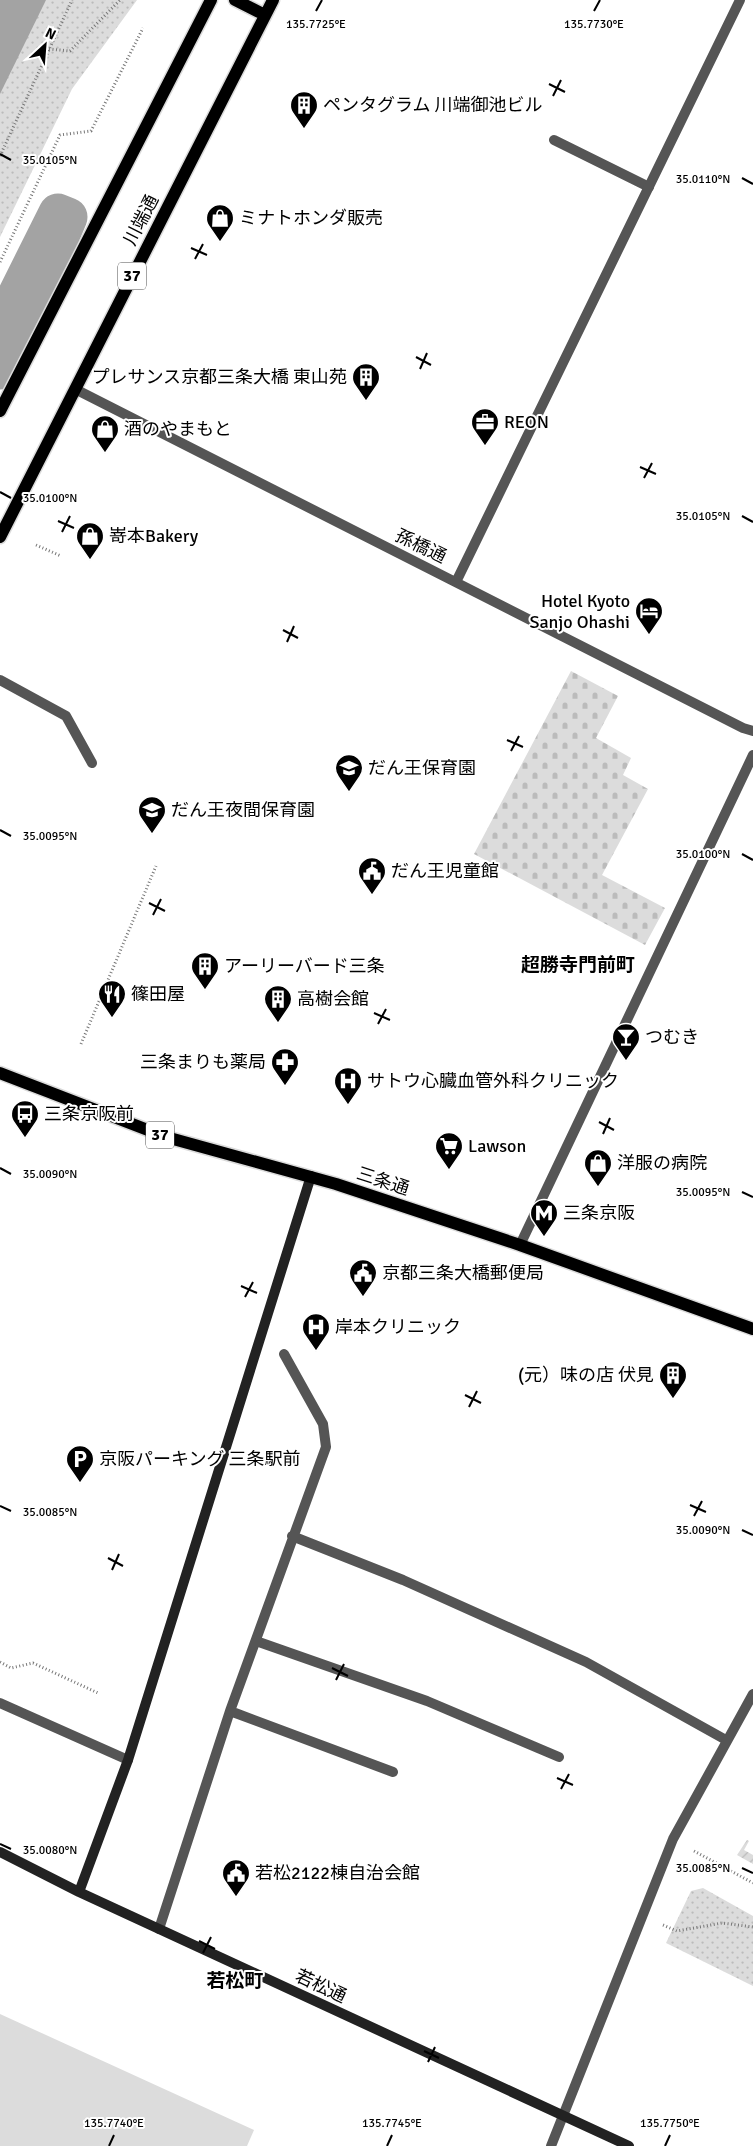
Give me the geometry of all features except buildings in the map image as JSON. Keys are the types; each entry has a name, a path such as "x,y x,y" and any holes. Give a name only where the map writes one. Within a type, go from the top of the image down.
{"main road":[{"path":"0,411 211,0"},
{"path":"234,0 265,15"},
{"name":"川端通","path":"0,537 273,0"},
{"name":"三条通","path":"0,1073 166,1137 311,1176 520,1245 753,1329"}],"street":[{"path":"456,582 740,0"},
{"path":"554,140 649,187"},
{"name":"孫橋通","path":"75,389 734,724 753,731"},
{"path":"0,680 66,716 92,763"},
{"path":"520,1245 753,755"},
{"path":"79,1892 128,1760 311,1176"},
{"path":"159,1929 230,1711 292,1536 326,1447 323,1424 284,1354"},
{"path":"292,1536 403,1580 586,1662 726,1740"},
{"path":"256,1641 427,1701 559,1757"},
{"path":"551,2146 672,1839 753,1694"},
{"path":"0,1702 128,1760"},
{"path":"230,1711 393,1772"},
{"name":"若松通","path":"0,1852 79,1892 629,2146"}],"path":[{"path":"0,156 72,0"},
{"path":"50,49 70,51 120,0"},
{"path":"0,262 60,135 91,131 144,28"},
{"path":"36,545 61,556"},
{"path":"81,1044 156,866"},
{"path":"0,1662 11,1668 33,1662 98,1693"},
{"path":"672,1839 753,1883"},
{"path":"664,1926 677,1931 722,1923 753,1928"}],"green space":[{"path":"0,0 137,0 72,89 0,237"},
{"path":"571,671 618,696 596,738 631,758 623,775 648,789 602,875 665,908 645,945 474,854"},
{"path":"747,1840 749,1841 744,1850 753,1855 753,1864 737,1855"},
{"path":"703,1888 753,1916 753,1986 666,1943 691,1891"},
{"path":"0,2014 254,2130 247,2146 0,2146"}],"shaded area":[{"path":"0,0 46,0 0,94"}],"waterway":[{"path":"0,329 58,213 68,217 28,314 0,370"}],"place":[{"name":"ペンタグラム 川端御池ビル","path":"304,129"},
{"name":"ミナトホンダ販売","path":"220,242"},
{"name":"プレサンス京都三条大橋 東山苑","path":"366,401"},
{"name":"REON","path":"485,446"},
{"name":"酒のやまもと","path":"105,453"},
{"name":"嵜本Bakery","path":"90,560"},
{"name":"Hotel Kyoto Sanjo Ohashi","path":"649,635"},
{"name":"だん王保育園","path":"349,792"},
{"name":"だん王夜間保育園","path":"152,834"},
{"name":"だん王児童館","path":"372,895"},
{"name":"アーリーバード三条","path":"205,990"},
{"name":"篠田屋","path":"112,1018"},
{"name":"高樹会館","path":"278,1023"},
{"name":"つむき","path":"626,1061"},
{"name":"三条まりも薬局","path":"285,1086"},
{"name":"サトウ心臓血管外科クリニック","path":"348,1105"},
{"name":"三条京阪前","path":"25,1138"},
{"name":"Lawson","path":"449,1170"},
{"name":"洋服の病院","path":"598,1187"},
{"name":"三条京阪","path":"544,1237"},
{"name":"京都三条大橋郵便局","path":"363,1297"},
{"name":"岸本クリニック","path":"316,1351"},
{"name":"(元）味の店 伏見","path":"673,1399"},
{"name":"京阪パーキング 三条駅前","path":"80,1483"},
{"name":"若松2122棟自治会館","path":"236,1897"}],"district":[{"name":"超勝寺門前町","path":"578,965"},
{"name":"若松町","path":"235,1981"}]}
